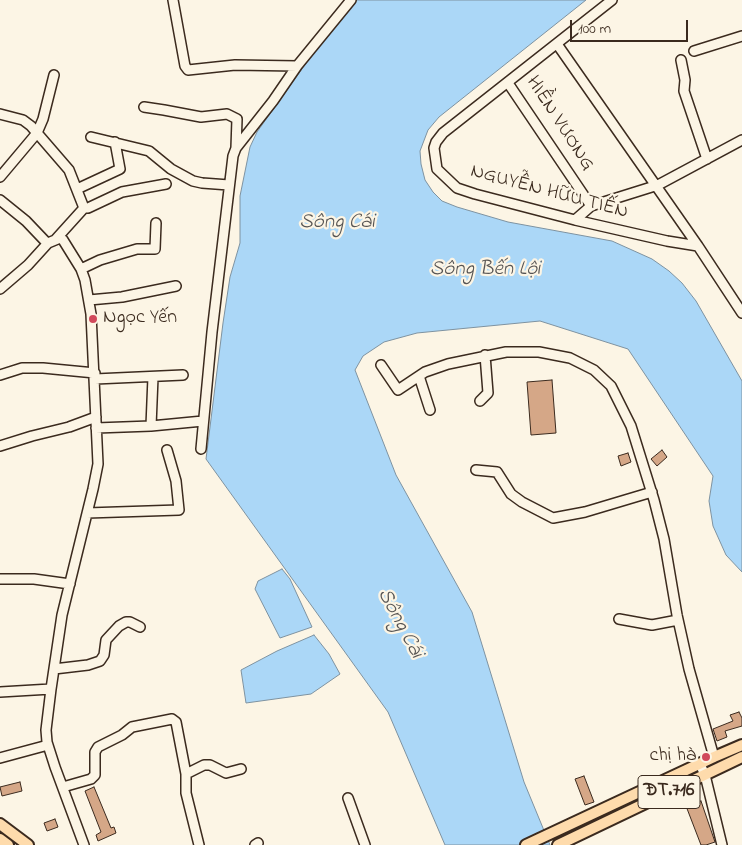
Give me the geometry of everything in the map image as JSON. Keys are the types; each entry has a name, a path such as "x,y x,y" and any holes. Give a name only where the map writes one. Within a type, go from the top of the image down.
{"main road":[{"name":"ĐT.716","path":"526,845 742,745"},
{"name":"ĐT.716","path":"558,845 742,757"},
{"path":"0,824 28,845"},
{"path":"0,839 8,845"}],"street":[{"path":"173,0 185,66 188,70 235,65 297,66"},
{"path":"236,148 273,101 297,66 351,0"},
{"name":"HIỀN VƯƠNG","path":"591,206 508,83 612,0"},
{"path":"694,51 742,36"},
{"path":"558,44 658,185 742,313"},
{"path":"681,60 685,80 684,91 707,159"},
{"path":"0,177 37,133 43,119 54,76"},
{"name":"NGUYỄN HỮU TIẾN","path":"508,83 467,114 436,142 434,148 437,169 457,188 575,220 667,241 698,246"},
{"path":"144,108 164,110 195,117 227,114 234,117 238,124 236,148 229,185 201,449"},
{"path":"0,114 9,115 27,122 37,133 69,170 84,208"},
{"path":"91,137 149,151 170,169 193,181 202,184 229,185"},
{"path":"575,220 591,206 658,185 742,140"},
{"path":"77,189 120,169 115,142"},
{"path":"0,289 28,265 84,208 88,208 122,192 166,184"},
{"path":"0,200 26,221 44,240 52,241 60,238 63,240 81,269 89,300 92,322 98,464 62,615 46,730 48,745 84,845"},
{"path":"81,269 100,260 137,249 155,249 156,223"},
{"path":"89,300 176,286"},
{"path":"381,365 398,390 431,369 513,351 548,353 570,358 594,370 606,380 614,390 632,426 652,492 664,538 678,620 689,669 714,757"},
{"path":"480,401 488,393 485,356"},
{"path":"0,376 22,368 95,376 183,375"},
{"path":"151,426 153,376"},
{"path":"419,376 430,410"},
{"path":"0,446 69,427 96,417"},
{"path":"96,428 151,426 203,420"},
{"path":"87,513 179,510 176,481 168,450"},
{"path":"476,470 497,472 511,494 553,518 585,512 652,492"},
{"path":"0,579 70,584"},
{"path":"619,619 652,624 678,620"},
{"path":"54,669 88,665 100,661 104,655 106,640 119,626 130,622 140,627"},
{"path":"0,692 51,689"},
{"path":"62,787 91,779 95,775 95,752 98,748 122,735 132,727 172,719 176,722 186,774 186,792 199,845"},
{"path":"0,758 48,745"},
{"path":"700,764 705,774 722,845"},
{"path":"186,774 204,765 210,765 226,773 241,769"},
{"path":"348,798 365,845"}],"water":[{"name":"Sông Cái","path":"355,0 586,0 439,117 428,130 420,151 425,180 442,201 457,207 508,222 612,241 652,259 682,283 696,301 742,381 742,572 726,555 713,526 709,501 713,476 628,349 540,321 417,333 384,342 363,356 355,370 396,475 472,612 524,782 550,845 445,845 388,712 206,459 230,277 240,243 240,196 250,147 257,132 339,17"},
{"path":"282,569 290,579 312,627 280,638 255,589 258,581"},
{"path":"314,635 329,654 340,674 311,694 246,703 241,670 277,651"}],"building":[{"path":"552,380 556,433 531,435 527,382"},
{"path":"662,450 667,457 657,466 651,459"},
{"path":"628,453 631,462 621,466 618,456"},
{"path":"739,712 742,718 742,726 725,731 727,737 717,741 713,729 733,721 730,715"},
{"path":"584,776 594,802 585,805 575,779"},
{"path":"20,782 22,791 2,796 0,787"},
{"path":"94,787 111,828 114,827 116,833 98,841 96,835 101,832 85,791"},
{"path":"701,801 715,842 706,845 701,845 686,806"},
{"path":"55,819 58,827 47,831 44,823"}],"place":[{"name":"Ngọc Yến","path":"93,319"},
{"name":"chị hà","path":"706,757"}],"water label":[{"name":"Sông Bến Lội","path":"485,271"}]}
